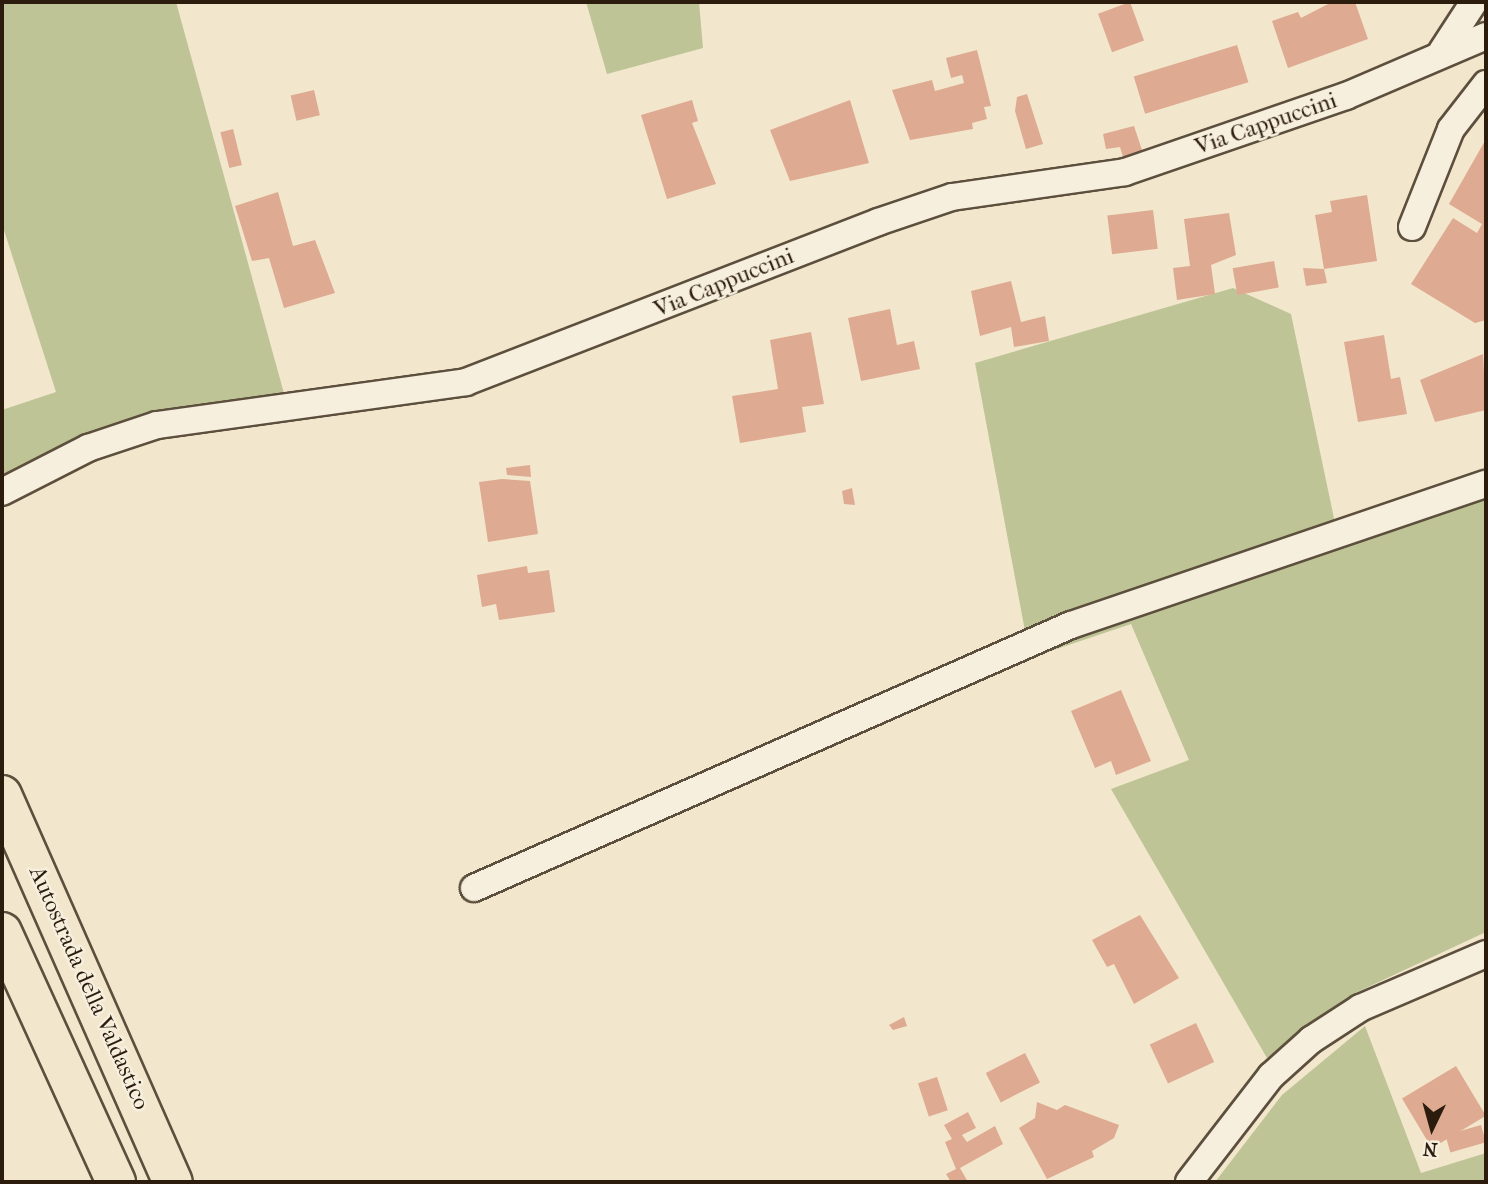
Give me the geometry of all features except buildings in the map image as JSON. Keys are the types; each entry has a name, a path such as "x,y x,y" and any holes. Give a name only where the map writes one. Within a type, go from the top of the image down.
{"highway":[{"name":"Autostrada della Valdastico","path":"2,795 173,1182"},
{"path":"2,932 116,1182"}],"street":[{"path":"1442,51 1474,4"},
{"name":"Via Cappuccini","path":"2,492 88,448 158,425 466,382 878,222 952,197 1125,172 1346,96 1442,51 1486,36"},
{"path":"1412,227 1451,129 1486,84"},
{"path":"474,888 1071,625 1486,484"},
{"path":"1189,1182 1271,1076 1311,1040 1360,1008 1486,954"}],"green space":[{"path":"2,2 176,2 285,397 2,482 2,410 56,392 2,224"},
{"path":"586,2 699,2 703,48 607,74"},
{"path":"1233,288 1291,314 1335,523 1486,486 1486,932 1353,994 1267,1058 1111,789 1189,760 1131,624 1030,658 975,363"},
{"path":"1365,1026 1421,1173 1486,1153 1486,1182 1215,1182 1282,1095"}]}
